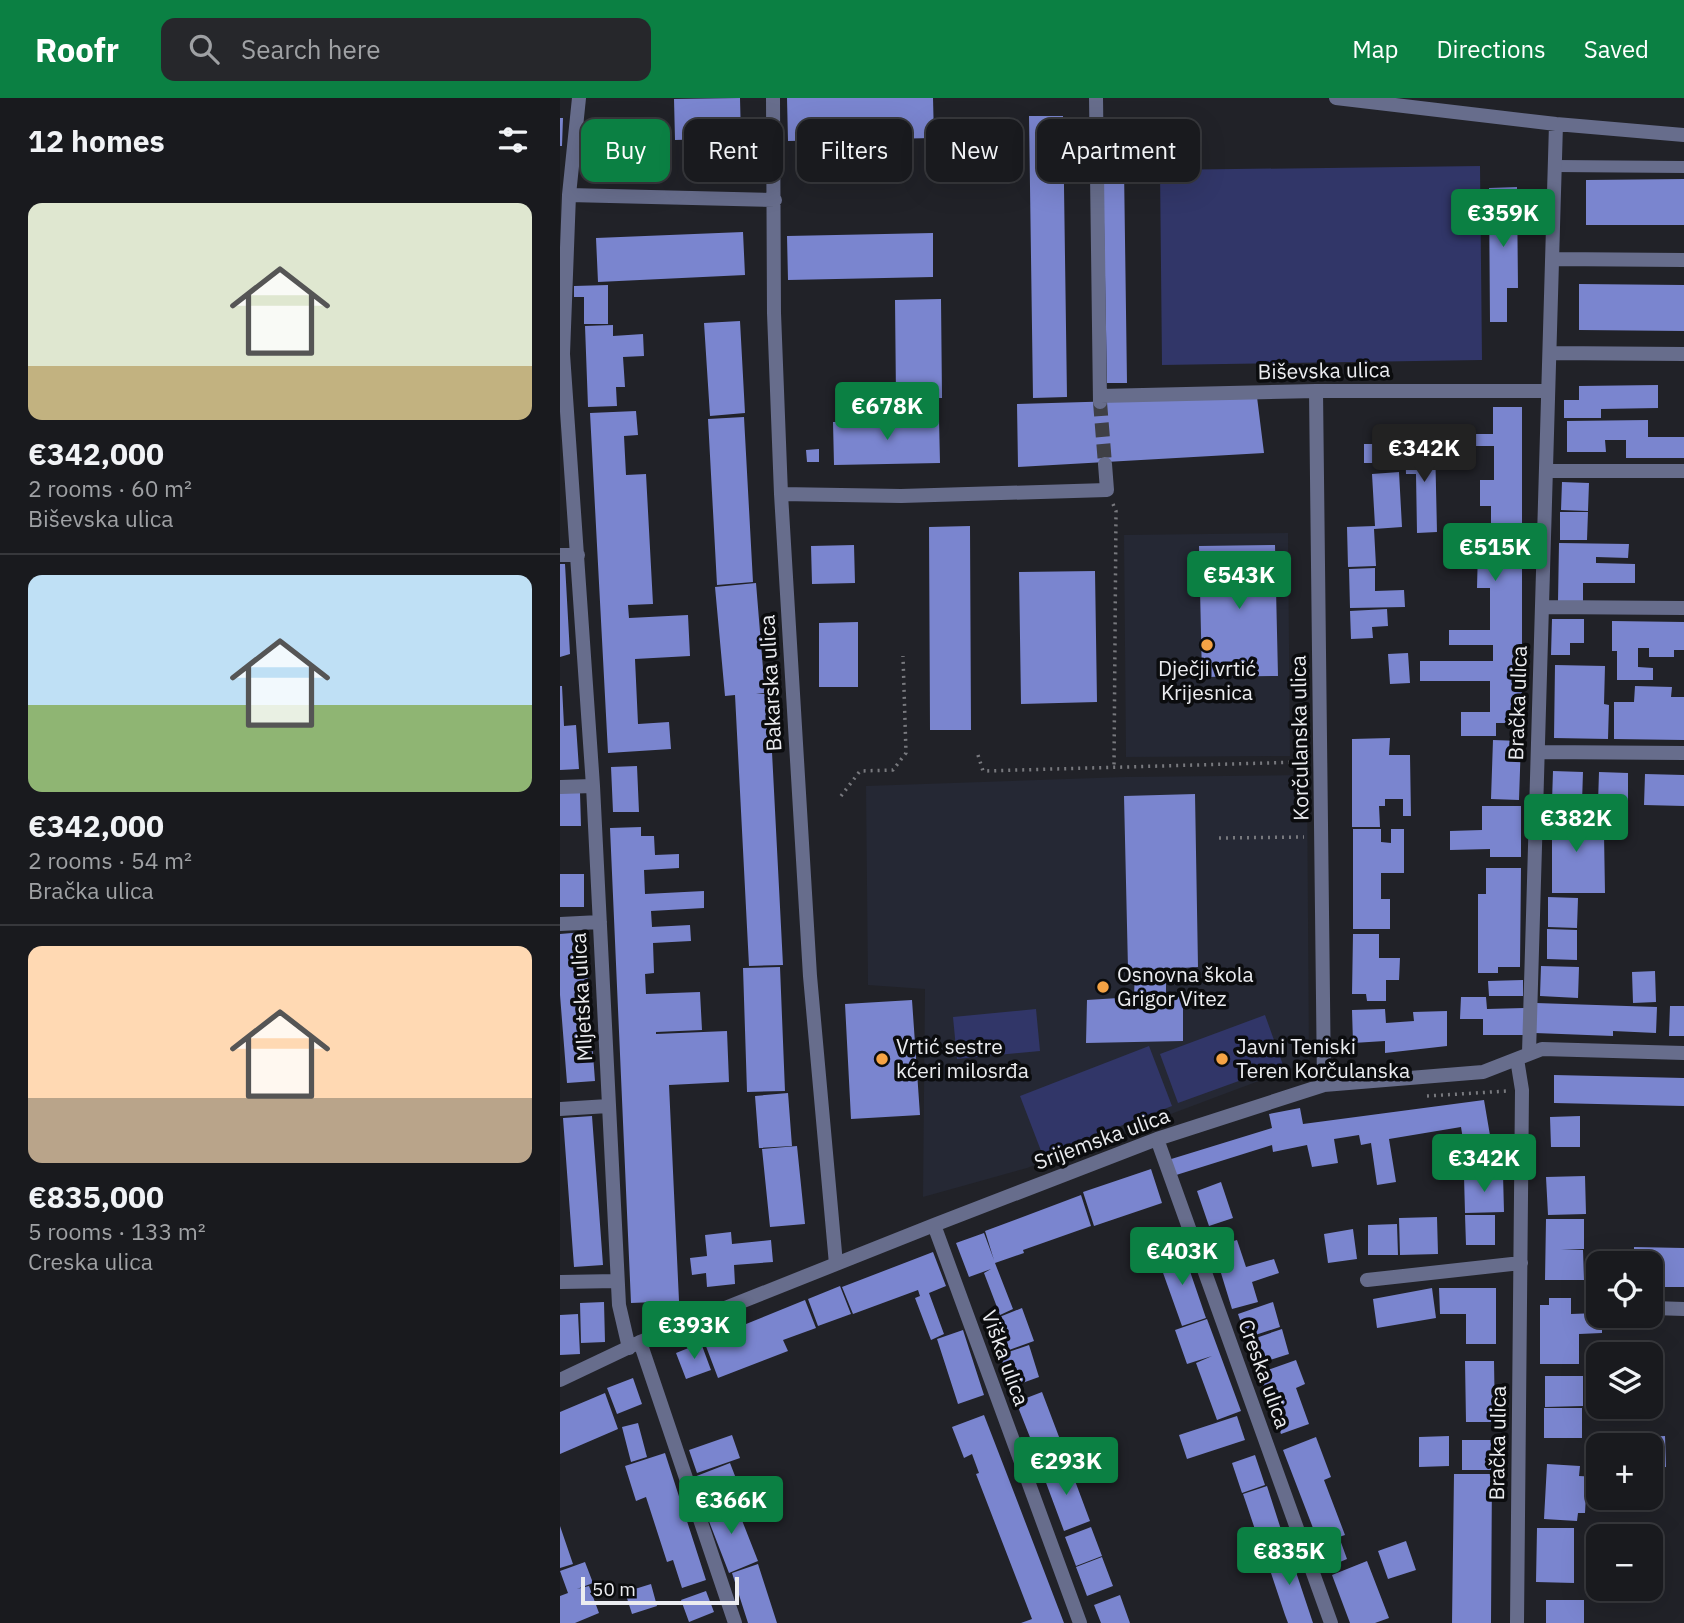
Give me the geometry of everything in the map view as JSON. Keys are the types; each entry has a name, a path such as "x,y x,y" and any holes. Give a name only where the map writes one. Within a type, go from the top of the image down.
{"street":[{"name":"Mljetska ulica","path":"579,98 569,195 562,362 593,786 621,1321 635,1345 735,1623"},
{"name":"Bakarska ulica","path":"773,98 774,313 781,494 810,976 836,1264"},
{"name":"Biševska ulica","path":"1096,98 1100,399 1316,391 1548,391"},
{"path":"1336,98 1556,124 1684,135"},
{"name":"Bračka ulica","path":"1517,1623 1522,1090 1538,752 1556,124"},
{"path":"569,195 775,200"},
{"path":"1552,259 1684,260"},
{"path":"1549,354 1684,355"},
{"name":"Korčulanska ulica","path":"1316,391 1324,1085"},
{"path":"781,494 901,496 1107,490 1105,464"},
{"path":"1546,471 1684,471"},
{"path":"560,555 578,555"},
{"path":"1542,607 1684,608"},
{"path":"1538,752 1684,753"},
{"path":"560,787 593,786"},
{"path":"560,924 600,922"},
{"name":"Srijemska ulica","path":"560,1380 635,1345 934,1225 1157,1139 1324,1085 1483,1072 1542,1049 1684,1053"},
{"path":"560,1109 608,1107"},
{"name":"Creska ulica","path":"1157,1139 1331,1623"},
{"name":"Viška ulica","path":"934,1225 1080,1623"},
{"path":"1367,1280 1521,1263"},
{"path":"560,1282 617,1281"},
{"path":"1663,1308 1684,1309"}],"lane":[{"path":"1555,166 1684,167"}],"path":[{"path":"1107,490 1116,511 1114,768"},
{"path":"841,796 860,771 893,771 906,753 903,656"},
{"path":"978,755 984,771 1322,762"},
{"path":"1219,838 1322,837"},
{"path":"1427,1096 1522,1090"}],"shaded area":[{"path":"1480,166 1482,360 1162,365 1160,182 1200,182 1200,170"},
{"name":"Dječji vrtić Krijesnica","path":"1288,533 1290,756 1126,757 1124,535"},
{"name":"Osnovna škola Grigor Vitez","path":"1307,775 1309,1062 1027,1168 923,1197 925,989 868,985 866,786 1125,777"},
{"path":"1036,1009 1040,1051 957,1059 953,1017"},
{"name":"Javni Teniski Teren Korčulanska","path":"1265,1015 1283,1065 1178,1103 1160,1054"},
{"path":"1149,1046 1172,1106 1043,1156 1020,1096"}],"building":[{"path":"740,98 741,119 684,119 684,140 675,140 674,99"},
{"path":"787,98 933,98 934,119 926,119 926,138 912,138 912,119 797,119 797,141 788,141"},
{"path":"1029,116 1063,116 1063,119 1037,119 1037,182 1064,182 1067,397 1033,398"},
{"path":"560,118 563,118 562,146 560,146"},
{"path":"1684,179 1684,225 1586,225 1586,180"},
{"path":"1103,182 1124,182 1127,383 1107,383"},
{"path":"1517,187 1518,288 1507,288 1507,322 1490,322 1489,188"},
{"path":"743,232 745,275 598,282 596,238"},
{"path":"933,233 933,277 788,280 787,236"},
{"path":"1579,284 1684,285 1684,331 1579,330"},
{"path":"608,285 608,324 584,324 584,297 574,297 574,286"},
{"path":"941,299 942,398 896,398 895,300"},
{"path":"740,321 745,413 710,416 704,323"},
{"path":"613,325 613,336 643,334 644,356 623,357 625,387 616,387 617,406 588,407 585,326"},
{"path":"1658,385 1658,408 1601,409 1601,418 1564,418 1564,400 1579,400 1579,386"},
{"path":"1257,397 1264,453 1018,467 1017,404"},
{"path":"1493,407 1522,407 1522,723 1496,723 1496,736 1461,736 1461,712 1490,712 1490,681 1420,681 1420,661 1493,661 1493,645 1449,645 1449,630 1490,630 1490,588 1477,588 1478,549 1491,549 1491,506 1480,506 1480,480 1494,480 1494,446 1441,446 1441,434 1493,434"},
{"path":"636,411 638,435 624,436 626,475 646,474 653,604 628,605 629,618 688,615 690,656 635,659 638,724 669,722 671,749 608,753 590,413"},
{"path":"744,417 753,582 717,585 708,419"},
{"path":"939,419 940,463 834,465 833,422"},
{"path":"1648,420 1648,437 1684,437 1684,458 1626,458 1626,440 1605,440 1606,452 1567,452 1567,421"},
{"path":"1435,443 1437,532 1417,533 1416,474 1406,474 1405,444"},
{"path":"1364,444 1393,444 1393,463 1364,463"},
{"path":"819,449 819,462 807,462 806,450"},
{"path":"1399,472 1402,527 1374,529 1376,566 1348,567 1347,527 1375,526 1372,474"},
{"path":"1562,482 1589,483 1588,511 1561,510"},
{"path":"1560,512 1588,512 1587,540 1560,540"},
{"path":"970,526 971,730 930,730 929,527"},
{"path":"1559,543 1629,544 1628,558 1596,557 1596,563 1635,564 1635,583 1583,583 1583,601 1558,601"},
{"path":"854,545 855,583 812,584 811,546"},
{"path":"1275,545 1278,676 1202,677 1199,546"},
{"path":"560,564 565,564 570,654 560,657"},
{"path":"1375,568 1375,591 1404,590 1405,607 1350,608 1349,569"},
{"path":"1095,571 1097,702 1021,704 1019,572"},
{"path":"756,583 765,693 756,694 769,694 783,965 749,966 735,695 725,696 715,587"},
{"path":"1387,609 1388,626 1372,627 1373,638 1351,639 1350,611"},
{"path":"1552,619 1584,619 1584,643 1570,643 1570,655 1551,655"},
{"path":"1612,621 1684,622 1684,650 1674,650 1674,657 1649,657 1649,648 1638,648 1638,667 1653,668 1653,680 1617,680 1617,651 1612,651"},
{"path":"858,622 858,687 819,687 819,623"},
{"path":"1408,653 1410,683 1390,684 1388,654"},
{"path":"1555,665 1605,666 1604,704 1609,705 1608,739 1554,738"},
{"path":"560,686 564,726 576,725 579,769 560,770"},
{"path":"1635,686 1672,687 1671,697 1684,697 1684,740 1614,739 1614,702 1634,702"},
{"path":"1390,738 1389,755 1410,755 1411,816 1403,816 1403,799 1385,799 1385,806 1379,806 1380,827 1352,827 1352,739"},
{"path":"1493,740 1521,741 1519,800 1491,799"},
{"path":"637,766 639,812 613,812 611,767"},
{"path":"1553,771 1583,772 1582,802 1552,801"},
{"path":"1599,772 1628,773 1628,803 1598,803"},
{"path":"1645,774 1684,775 1684,806 1644,805"},
{"path":"560,793 580,793 581,826 560,826"},
{"path":"1195,794 1198,967 1166,969 1166,997 1183,997 1183,1041 1086,1043 1087,1000 1134,997 1135,969 1128,969 1124,796"},
{"path":"1552,803 1581,804 1581,834 1604,834 1605,893 1552,893 1552,834 1563,833 1551,833"},
{"path":"1482,806 1521,806 1521,857 1490,857 1490,849 1450,850 1450,831 1482,830"},
{"path":"641,827 641,836 654,836 655,855 679,854 679,868 644,870 645,894 704,891 704,908 651,911 652,927 690,925 691,941 653,943 654,973 645,974 646,994 700,992 702,1030 656,1034 727,1031 729,1082 669,1085 679,1301 631,1303 610,828"},
{"path":"1353,829 1381,829 1381,842 1391,843 1391,829 1404,829 1404,873 1381,873 1381,899 1390,899 1390,929 1353,929"},
{"path":"1486,868 1521,868 1520,967 1498,967 1498,973 1478,973 1478,894 1486,894"},
{"path":"560,874 584,874 584,907 560,907"},
{"path":"1548,897 1578,898 1577,928 1548,927"},
{"path":"1547,929 1577,930 1577,960 1547,959"},
{"path":"584,932 595,1081 567,1083 560,995 560,934"},
{"path":"1353,934 1379,934 1379,958 1400,958 1399,980 1386,980 1386,1001 1367,1001 1366,994 1352,994"},
{"path":"1541,966 1579,967 1578,998 1540,996"},
{"path":"780,967 785,1091 747,1092 743,968"},
{"path":"1655,971 1656,1002 1633,1003 1632,972"},
{"path":"1523,980 1523,996 1489,996 1488,981"},
{"path":"1461,997 1486,997 1487,1009 1524,1008 1524,1035 1483,1035 1483,1019 1460,1019"},
{"name":"Vrtić sestre kćeri milosrđa","path":"912,1000 920,1115 851,1119 845,1004"},
{"path":"1536,1003 1657,1007 1656,1033 1613,1031 1613,1036 1535,1033"},
{"path":"1670,1006 1684,1006 1684,1036 1669,1036"},
{"path":"1385,1009 1386,1023 1414,1021 1413,1012 1447,1011 1447,1046 1385,1053 1385,1041 1353,1043 1352,1010"},
{"path":"1554,1075 1684,1078 1684,1106 1554,1103"},
{"path":"788,1093 792,1146 759,1148 755,1096"},
{"path":"1484,1100 1494,1159 1467,1164 1461,1127 1389,1139 1396,1182 1377,1185 1371,1143 1361,1145 1359,1135 1334,1139 1338,1163 1312,1167 1307,1145 1273,1152 1272,1145 1173,1176 1168,1160 1272,1128 1269,1114 1300,1108 1303,1124"},
{"path":"592,1116 603,1265 574,1267 563,1118"},
{"path":"1580,1116 1580,1147 1551,1147 1550,1117"},
{"path":"797,1146 805,1224 770,1227 762,1149"},
{"path":"1151,1169 1162,1203 1094,1226 1083,1192"},
{"path":"1503,1174 1504,1212 1465,1213 1464,1176"},
{"path":"1585,1176 1586,1214 1548,1215 1546,1177"},
{"path":"1221,1182 1233,1218 1209,1226 1197,1191"},
{"path":"1081,1195 1091,1226 995,1263 1013,1309 1000,1315 984,1273 991,1269 969,1277 956,1243 984,1233 994,1260 985,1231"},
{"path":"1465,1215 1495,1215 1495,1245 1466,1245"},
{"path":"1437,1217 1438,1254 1400,1255 1399,1218"},
{"path":"1546,1219 1584,1219 1584,1249 1561,1249 1583,1250 1584,1280 1545,1280"},
{"path":"1397,1224 1398,1255 1368,1255 1368,1225"},
{"path":"1353,1229 1357,1259 1328,1263 1324,1234"},
{"path":"731,1232 732,1244 771,1240 773,1262 734,1265 735,1284 707,1287 706,1273 692,1275 690,1258 707,1256 705,1235"},
{"path":"1237,1240 1246,1267 1274,1259 1279,1273 1252,1282 1258,1302 1232,1309 1213,1247"},
{"path":"1634,1247 1684,1248 1684,1287 1663,1287 1663,1251 1634,1251"},
{"path":"1182,1248 1206,1318 1182,1326 1157,1256"},
{"path":"933,1252 946,1286 929,1293 944,1334 931,1340 915,1298 920,1296 918,1290 853,1314 842,1287"},
{"path":"840,1286 851,1314 818,1326 808,1299"},
{"path":"1432,1288 1436,1318 1377,1328 1373,1299"},
{"path":"1439,1288 1496,1288 1496,1344 1466,1344 1466,1314 1440,1314"},
{"path":"1549,1298 1571,1298 1571,1314 1586,1313 1586,1328 1602,1328 1602,1333 1579,1334 1579,1364 1540,1364 1540,1305 1549,1305"},
{"path":"805,1300 816,1328 783,1340 788,1351 718,1378 704,1341"},
{"path":"604,1302 605,1342 581,1343 580,1303"},
{"path":"1273,1302 1280,1327 1246,1338 1238,1314"},
{"path":"1022,1308 1034,1341 998,1354 987,1322"},
{"path":"578,1314 580,1354 560,1355 560,1315"},
{"path":"1207,1319 1241,1411 1217,1420 1196,1363 1212,1356 1187,1364 1175,1330"},
{"path":"1282,1329 1289,1354 1254,1365 1247,1341"},
{"path":"963,1330 984,1395 958,1404 937,1339"},
{"path":"701,1343 711,1370 686,1379 676,1353"},
{"path":"1029,1345 1039,1377 1011,1387 1000,1355"},
{"path":"1296,1360 1305,1384 1296,1388 1309,1424 1281,1434 1259,1373"},
{"path":"1465,1361 1494,1361 1495,1422 1466,1422"},
{"path":"1545,1376 1583,1376 1583,1406 1545,1407"},
{"path":"633,1378 642,1404 617,1414 607,1388"},
{"path":"1042,1392 1064,1450 1039,1460 1016,1402"},
{"path":"605,1393 618,1429 560,1454 560,1412"},
{"path":"1544,1408 1582,1408 1582,1438 1544,1438"},
{"path":"984,1415 1064,1623 1021,1623 1032,1619 976,1474 979,1473 972,1454 964,1458 952,1427"},
{"path":"1237,1416 1245,1440 1187,1459 1179,1435"},
{"path":"638,1423 647,1457 631,1462 622,1427"},
{"path":"732,1435 740,1458 697,1473 689,1450"},
{"path":"1449,1436 1449,1466 1419,1467 1419,1437"},
{"path":"1663,1436 1666,1467 1663,1467"},
{"path":"1316,1437 1331,1477 1324,1480 1345,1535 1339,1537 1347,1559 1328,1567 1283,1450"},
{"path":"1462,1440 1491,1440 1491,1470 1462,1470"},
{"path":"665,1453 706,1580 682,1588 673,1560 667,1562 646,1497 636,1501 625,1466"},
{"path":"1255,1455 1265,1485 1242,1493 1232,1463"},
{"path":"1068,1462 1090,1521 1064,1531 1042,1472"},
{"path":"730,1463 742,1494 707,1508 694,1477"},
{"path":"1547,1464 1580,1466 1579,1476 1586,1476 1585,1513 1578,1513 1577,1521 1544,1519"},
{"path":"1454,1474 1492,1474 1491,1623 1452,1623"},
{"path":"1267,1486 1286,1545 1263,1553 1243,1494"},
{"path":"734,1500 758,1561 729,1573 705,1511"},
{"path":"560,1526 573,1564 560,1568"},
{"path":"1091,1527 1102,1556 1076,1566 1065,1537"},
{"path":"1537,1528 1574,1528 1574,1583 1536,1582"},
{"path":"1406,1541 1416,1570 1388,1579 1378,1551"},
{"path":"1288,1548 1313,1623 1288,1623 1265,1555"},
{"path":"1102,1557 1113,1586 1087,1596 1076,1567"},
{"path":"1367,1561 1389,1618 1375,1623 1350,1623 1332,1575"},
{"path":"585,1562 593,1583 577,1589 589,1586 599,1613 575,1623 560,1623 560,1596 568,1593 560,1571"},
{"path":"758,1564 777,1623 748,1623 732,1573"},
{"path":"651,1584 657,1606 632,1614 625,1592"},
{"path":"706,1591 714,1612 689,1622 681,1600"},
{"path":"1120,1595 1130,1623 1101,1623 1094,1605"},
{"path":"1546,1600 1584,1600 1584,1623 1546,1623"}],"tunnel":[{"path":"1100,402 1105,464"}],"place":[{"name":"Dječji vrtić Krijesnica","path":"1207,645"},
{"name":"Osnovna škola Grigor Vitez","path":"1103,987"},
{"name":"Vrtić sestre kćeri milosrđa","path":"882,1059"},
{"name":"Javni Teniski Teren Korčulanska","path":"1222,1059"}]}
